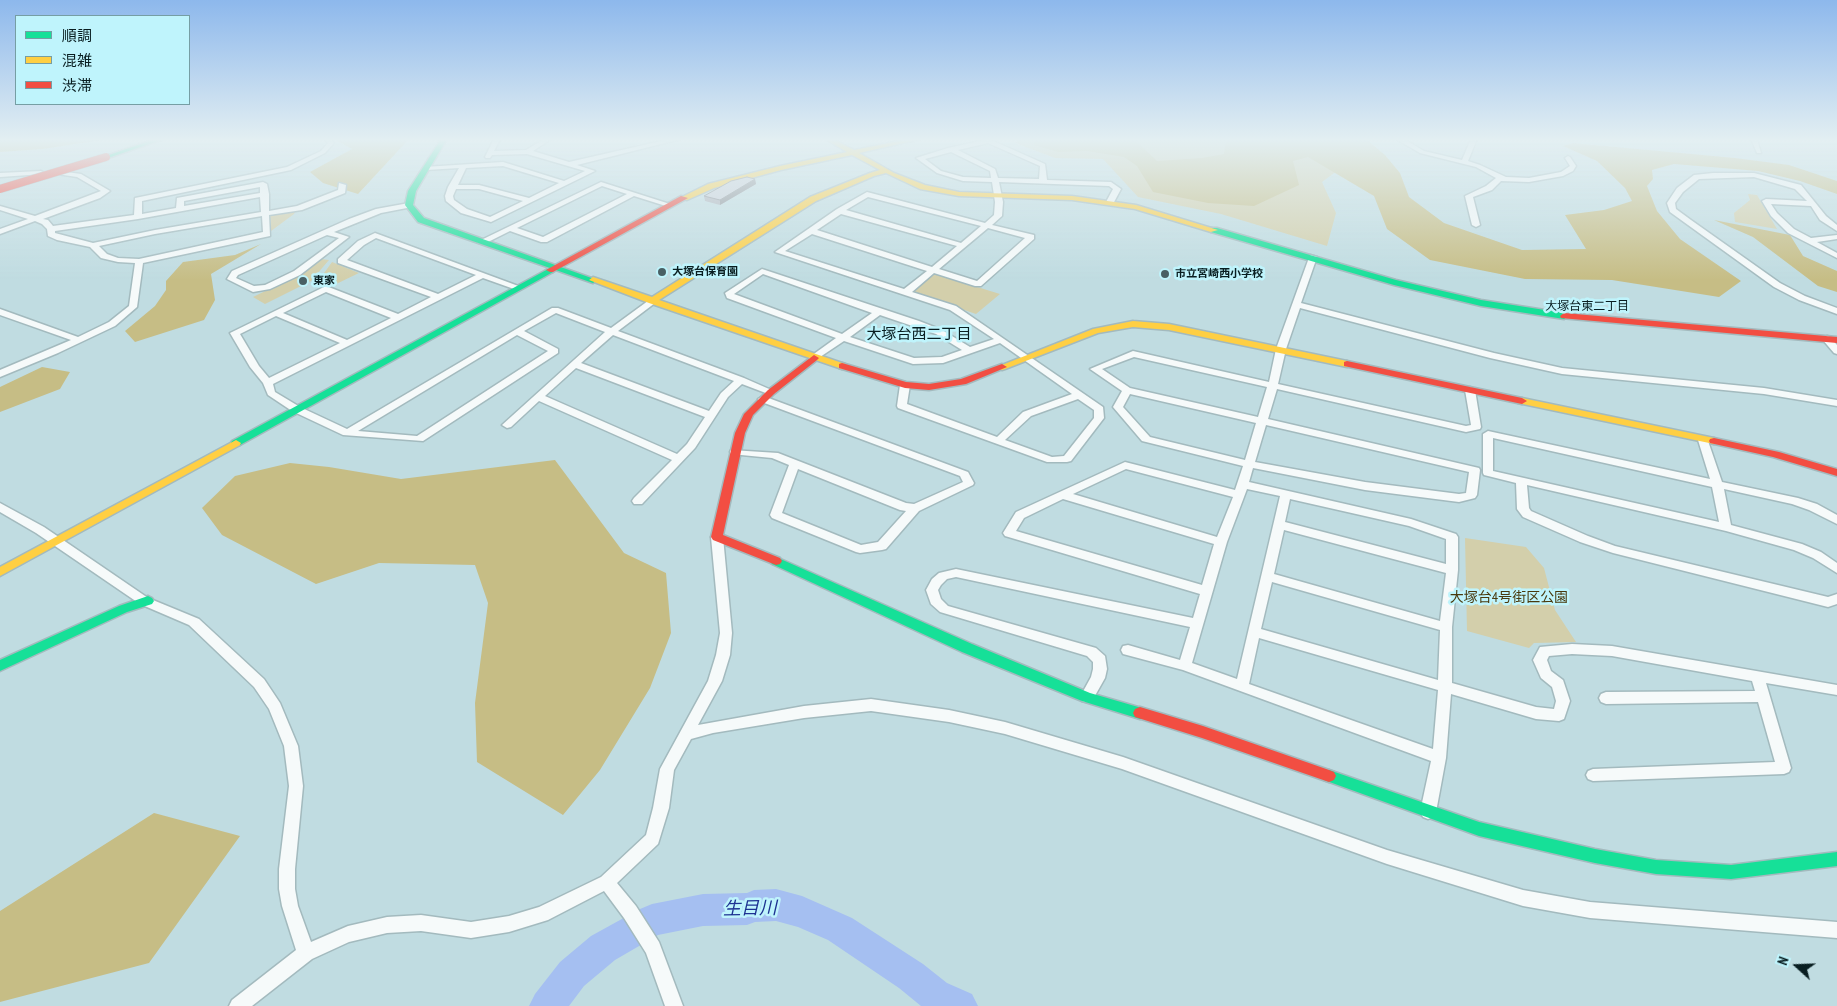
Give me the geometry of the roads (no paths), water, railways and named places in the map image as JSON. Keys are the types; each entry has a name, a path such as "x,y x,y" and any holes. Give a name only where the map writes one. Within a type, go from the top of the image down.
{"main road":[{"path":"415,186 409,205 421,220 814,358 905,385 929,387 963,382 1096,331 1134,324 1169,327 1775,454 1837,473"},
{"path":"0,572 517,287 556,268 669,204 712,186"},
{"path":"652,301 813,199 844,186"},
{"path":"922,186 942,192 1072,198 1110,202 1155,211 1438,294 1518,310 1590,319 1832,340"},
{"path":"814,358 767,395 749,414 744,423 735,452 717,537 762,554 967,648 1087,697 1203,732 1479,829 1595,856 1656,867 1731,872 1837,859"},
{"path":"0,666 123,609 148,601"}],"street":[{"path":"0,232 106,191 98,186"},
{"path":"138,217 138,200 206,186"},
{"path":"0,208 45,222 51,229 51,234 60,238 93,245 155,232 299,208 342,191 342,186"},
{"path":"528,200 479,187 452,187 449,196 450,201 456,207 491,220 559,186"},
{"path":"481,242 597,186"},
{"path":"607,186 669,204"},
{"path":"905,293 998,216 996,186"},
{"path":"1110,202 1118,189 1114,186"},
{"path":"1476,225 1469,196 1491,186"},
{"path":"1685,186 1671,203 1673,210 1777,285 1802,298 1837,311"},
{"path":"1796,186 1828,222 1837,229"},
{"path":"51,229 138,217 265,194 267,234 139,262 118,260 104,256 93,245"},
{"path":"510,228 544,240 633,194"},
{"path":"811,231 978,284 1031,237 867,194 779,252 953,308 1099,409 1099,418 1067,459 1051,460 902,406 905,385"},
{"path":"1812,204 1766,201 1780,221 1791,231 1837,256"},
{"path":"326,232 345,237 298,273 267,287 253,289 230,279 235,273 326,232 379,210 409,205"},
{"path":"840,211 961,245"},
{"path":"439,297 341,261 360,243 375,236 517,287"},
{"path":"1809,242 1837,237"},
{"path":"1185,666 1221,542 1241,489 1273,385 1281,350 1313,257"},
{"path":"0,374 112,324 133,307 139,262"},
{"path":"969,350 939,332 762,270 729,293 730,296 913,361 943,360 1001,340"},
{"path":"268,384 482,275"},
{"path":"398,317 326,289 235,332 254,367 268,384 271,393 296,410 347,433 419,439 555,351 517,331"},
{"path":"507,425 612,332 652,301"},
{"path":"1297,305 1494,356 1562,371 1764,390 1837,403"},
{"path":"347,433 555,310 741,380 767,395 964,474 969,483 915,508 882,546 860,549 776,515 795,463"},
{"path":"0,312 78,340"},
{"path":"814,358 845,338 879,312"},
{"path":"276,313 347,343"},
{"path":"1832,340 1837,351"},
{"path":"1127,390 1118,407 1146,439 1248,464 1365,486 1459,498 1471,495 1475,470 1127,390 1095,369 1133,354 1466,429 1476,427 1470,390"},
{"path":"575,364 710,415"},
{"path":"638,502 691,446 724,395 741,380"},
{"path":"999,440 1027,414 1078,395"},
{"path":"539,398 679,459"},
{"path":"1837,520 1802,504 1488,434 1488,473 1726,527 1798,546 1817,555 1837,569"},
{"path":"1703,440 1717,484 1726,527"},
{"path":"735,452 774,455 904,506 915,508"},
{"path":"1206,592 1009,533 1020,515 1125,465 1241,489 1286,494 1411,523 1452,537 1452,570 1446,627 1445,686 1438,758 1428,812"},
{"path":"1522,481 1523,509 1526,514 1584,539 1613,549 1828,602 1837,599"},
{"path":"1242,685 1286,494"},
{"path":"1063,495 1221,542"},
{"path":"0,507 148,601 194,622 259,683 275,707 291,746 296,786 287,869 287,889 290,906 306,953"},
{"path":"1280,525 1452,570"},
{"path":"240,1006 306,953 348,934 387,925 421,923 471,930 509,924 542,914 607,882 653,839 661,808 667,768 715,681 723,655 726,633 717,537"},
{"path":"1087,697 1098,678 1100,669 1100,660 1091,652 944,609 935,601 932,590 936,582 944,576 956,573 1198,624"},
{"path":"1267,576 1446,627"},
{"path":"1254,632 1536,713 1559,715 1563,701 1558,684 1546,674 1540,660 1545,651 1572,649 1612,651 1837,690"},
{"path":"1128,650 1242,685 1438,758"},
{"path":"1593,775 1784,768 1757,675"},
{"path":"1606,698 1762,696"},
{"path":"686,734 712,727 804,712 871,705 949,716 1005,728 1123,763 1387,857 1524,898 1590,910 1837,930"},
{"path":"607,882 630,912 653,948 674,1006"}],"waterway":[{"name":"生目川","path":"547,1006 572,974 603,948 652,920 703,910 747,909 754,906 776,905 802,912 840,929 911,976 935,995 960,1006"}],"place":[{"name":"大塚台保育園","path":"662,272"},
{"name":"市立宮崎西小学校","path":"1165,274"},
{"name":"東家","path":"303,281"}],"district":[{"name":"大塚台東二丁目","path":"1587,307"},
{"name":"大塚台西二丁目","path":"919,335"}],"park label":[{"name":"大塚台4号街区公園","path":"1509,598"}]}
